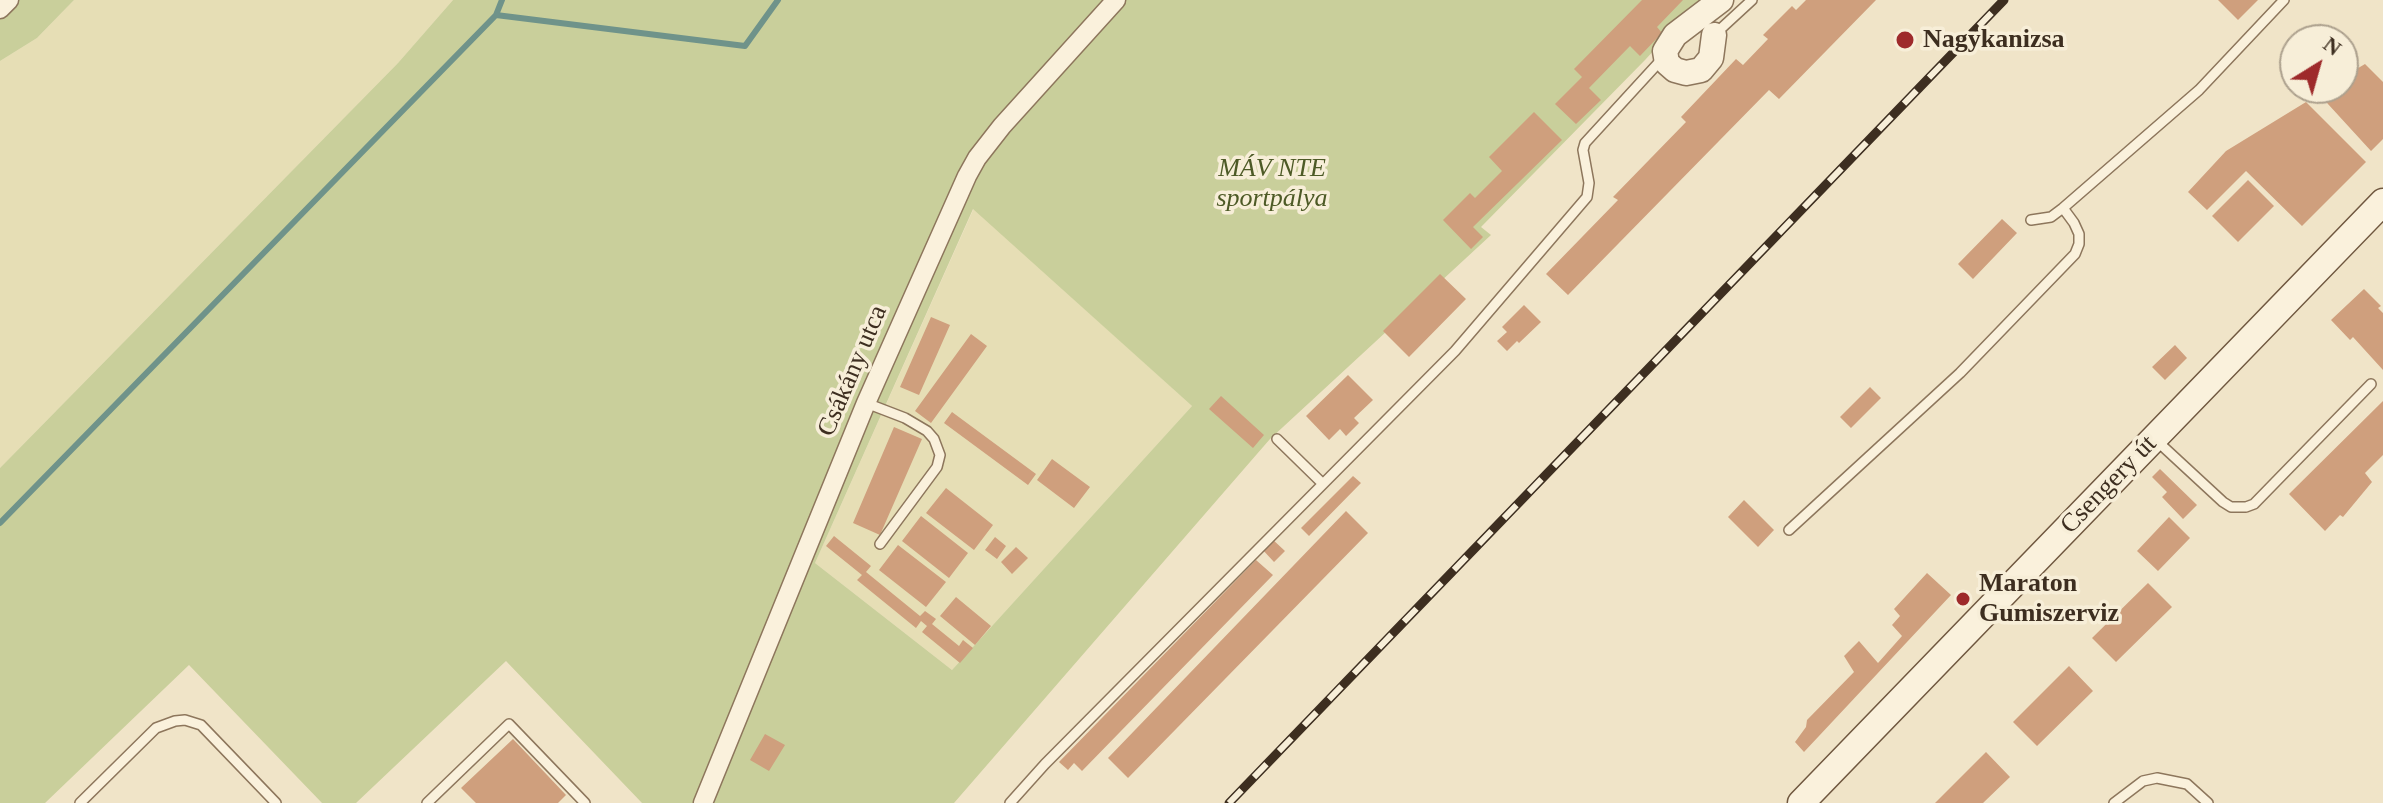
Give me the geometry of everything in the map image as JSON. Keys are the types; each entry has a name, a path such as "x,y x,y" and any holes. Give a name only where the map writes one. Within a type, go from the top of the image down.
{"main road":[{"name":"Csengery út","path":"1801,803 2383,202"}],"street":[{"path":"0,9 9,0"},
{"name":"Csákány utca","path":"703,803 866,403 977,158 1116,0"},
{"path":"1715,15 1711,58 1696,72 1675,70 1667,63 1665,56 1675,35 1715,15"}],"lane":[{"path":"1715,15 1752,0"},
{"path":"2031,220 2051,217 2063,208 2199,90 2284,0"},
{"path":"1010,803 1045,764 1455,351 1587,197 1589,183 1583,150 1585,143 1665,56"},
{"path":"1789,530 1960,373 2075,254 2079,234 2063,208"},
{"path":"2155,438 2223,502 2231,507 2246,507 2254,504 2371,384"},
{"path":"866,403 905,418 927,431 940,455 937,467 880,544"},
{"path":"1277,439 1322,483"},
{"path":"80,803 156,728 185,720 201,725 276,803"},
{"path":"427,803 509,724 585,803"},
{"path":"2114,803 2143,781 2157,778 2187,784 2208,803"}],"shaded area":[{"path":"74,0 453,0 398,63 0,468 0,61 37,38"},
{"path":"974,208 1192,406 952,670 815,563"}],"green space":[{"path":"0,0 74,0 37,38 0,61"},
{"name":"MÁV NTE sportpálya","path":"453,0 1700,0 1481,227 1491,235 1270,439 954,803 642,803 506,661 356,803 322,803 189,665 45,803 0,803 0,468 398,63","holes":["973,209 1192,406 952,670 815,563"]}],"building":[{"path":"1642,0 1683,0 1657,27 1662,33 1640,56 1630,46 1589,88 1601,100 1576,124 1555,104 1582,77 1574,69"},
{"path":"1806,0 1876,0 1779,99 1769,90 1568,295 1546,274 1618,200 1613,197 1686,122 1681,117 1736,59 1743,65 1768,39 1763,35 1792,6 1796,10"},
{"path":"2218,0 2258,0 2238,20"},
{"path":"2365,64 2383,82 2383,139 2371,151 2328,104 2359,104 2359,68"},
{"path":"2303,104 2308,104 2366,162 2302,226 2246,171 2207,210 2188,192 2226,151"},
{"path":"1534,112 1562,140 1473,227 1483,237 1471,249 1443,220 1470,193 1475,198 1502,171 1489,157"},
{"path":"2248,180 2274,206 2238,242 2212,216"},
{"path":"2002,219 2017,233 1973,279 1958,264"},
{"path":"1440,274 1466,299 1409,357 1383,331"},
{"path":"2364,289 2381,306 2378,308 2383,313 2383,370 2353,337 2350,340 2331,320"},
{"path":"1524,305 1541,322 1507,351 1497,341 1507,332 1502,327"},
{"path":"931,317 950,325 919,395 900,387"},
{"path":"971,334 987,346 931,423 915,411"},
{"path":"2175,345 2187,358 2165,380 2152,367"},
{"path":"1348,375 1373,400 1354,418 1359,423 1346,436 1340,429 1329,440 1306,416"},
{"path":"1870,387 1881,398 1851,428 1840,417"},
{"path":"1221,396 1264,435 1253,448 1209,409"},
{"path":"2383,401 2383,455 2365,473 2372,482 2343,517 2340,515 2325,531 2289,494"},
{"path":"952,412 1036,474 1028,485 944,423"},
{"path":"894,427 922,439 880,535 853,523"},
{"path":"1052,459 1090,487 1074,508 1037,480"},
{"path":"2160,469 2197,505 2183,519 2162,497 2167,492 2152,477"},
{"path":"1353,476 1361,483 1309,536 1301,528"},
{"path":"946,488 993,525 974,550 926,513"},
{"path":"1744,500 1774,530 1758,547 1728,517"},
{"path":"1346,511 1368,533 1128,778 1108,758"},
{"path":"921,516 968,553 949,578 902,541"},
{"path":"2169,517 2190,538 2158,571 2137,551"},
{"path":"834,536 871,566 866,572 920,616 925,611 936,619 932,624 959,646 963,640 973,648 960,663 922,632 927,626 921,621 916,628 857,580 862,575 826,546"},
{"path":"995,537 1006,546 997,559 985,550"},
{"path":"1271,538 1285,551 1274,562 1261,548"},
{"path":"898,545 946,582 926,607 879,570"},
{"path":"1016,547 1028,558 1012,574 1001,562"},
{"path":"1256,560 1273,575 1082,771 1074,763 1068,770 1059,762"},
{"path":"1927,573 1951,595 1804,752 1795,742 1806,727 1807,720 1854,672 1844,656 1859,641 1878,663 1902,636 1892,625 1900,616 1894,609"},
{"path":"2148,583 2172,607 2116,662 2092,638"},
{"path":"956,597 991,626 975,645 940,616"},
{"path":"2069,666 2093,691 2037,746 2013,722"},
{"path":"765,734 785,745 769,771 750,760"},
{"path":"513,739 566,795 558,803 476,803 461,788"},
{"path":"1986,752 2010,777 1983,803 1935,803"}],"waterway":[{"path":"0,523 496,15 502,0"},
{"path":"496,15 745,46 778,0"}],"railway":[{"path":"1229,803 2004,0"}],"place":[{"name":"Nagykanizsa","path":"1905,40"},
{"name":"Maraton Gumiszerviz","path":"1963,599"}]}
